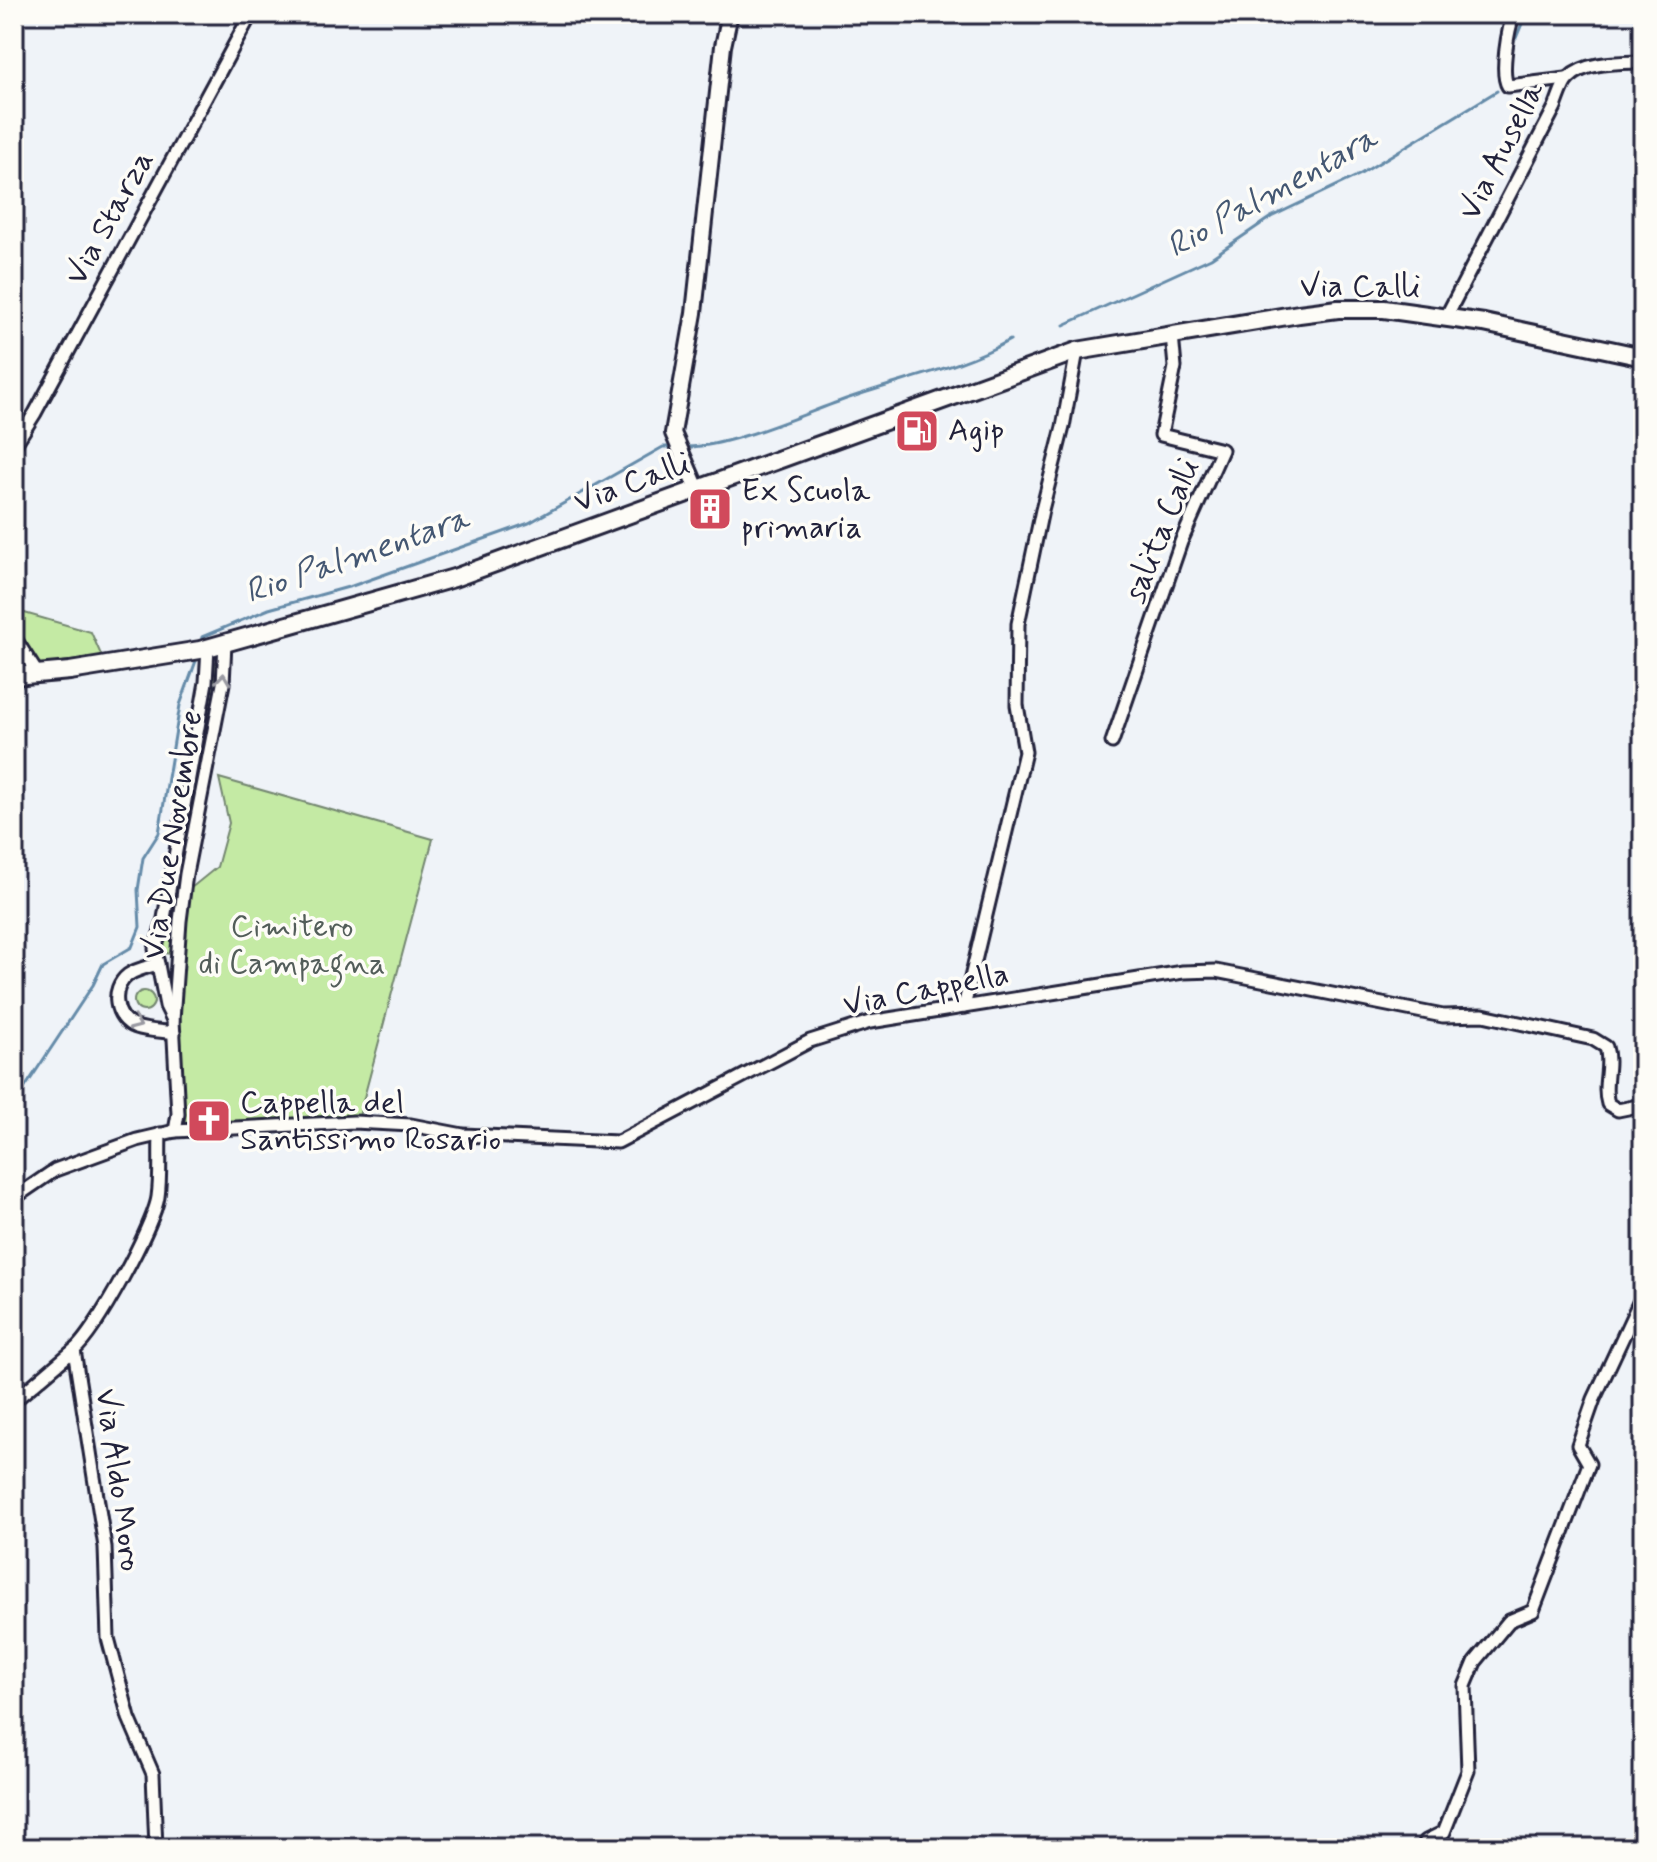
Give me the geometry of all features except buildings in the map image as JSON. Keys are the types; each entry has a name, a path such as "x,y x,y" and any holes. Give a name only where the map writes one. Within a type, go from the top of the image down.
{"main road":[{"name":"Via Calli","path":"14,676 129,662 211,647 454,578 1077,351 1338,309 1384,309 1446,317 1643,357"}],"street":[{"name":"Via Starza","path":"14,446 35,413 251,14"},
{"path":"697,489 673,433 694,313 723,46 730,14"},
{"path":"1511,16 1504,73 1508,86 1566,79"},
{"name":"Via Ausella","path":"1446,317 1555,107 1566,79 1580,70 1615,63 1643,62"},
{"name":"salita Calli","path":"1112,742 1181,542 1222,450 1161,435 1175,367 1172,335"},
{"path":"964,1007 1025,752 1017,705 1018,624 1077,351"},
{"path":"14,637 37,673"},
{"name":"Via Due Novembre","path":"173,1027 155,949 163,924 211,647"},
{"name":"Via Due Novembre","path":"175,1131 178,1114 173,1027 181,907 223,684 211,647"},
{"path":"158,964 126,977 116,994 116,1004 120,1013 135,1026 173,1027"},
{"name":"Via Cappella","path":"14,1198 55,1170 128,1143 175,1131 354,1122 411,1125 463,1135 618,1142 810,1041 870,1022 1183,972 1216,971 1443,1016 1483,1015 1593,1039 1606,1047 1610,1059 1604,1093 1608,1104 1618,1110 1643,1105"},
{"name":"Via Aldo Moro","path":"156,1848 153,1774 129,1718 108,1638 105,1547 74,1350 110,1302 152,1215 158,1198 160,1134"},
{"path":"1423,1848 1426,1841 1444,1832 1468,1771 1465,1686 1475,1662 1509,1621 1533,1611 1589,1464 1578,1445 1594,1399 1643,1294"},
{"path":"14,1401 74,1350"}],"green space":[{"path":"14,610 91,632 102,657 40,665 14,625"},
{"path":"215,662 219,664 184,866 181,869 178,868"},
{"name":"Cimitero di Campagna","path":"219,778 433,839 358,1120 182,1129 179,1028 186,903 191,888 217,867 229,823"},
{"path":"172,905 174,935 171,954 165,953 161,942"},
{"path":"144,991 151,994 154,1001 151,1008 144,1011 137,1008 134,1001 137,994"}],"waterway":[{"name":"Rio Palmentara","path":"1516,38 1526,14"},
{"name":"Rio Palmentara","path":"1064,325 1211,258 1271,217 1359,175 1497,91"},
{"name":"Rio Palmentara","path":"685,447 745,436 849,398 952,366 1010,340"},
{"name":"Rio Palmentara","path":"201,643 202,637 269,609 352,586 529,523 663,447 673,447"},
{"name":"Rio Palmentara","path":"14,1104 93,985 103,964 132,947 140,927 138,890 143,858 159,833 180,705 197,658"},
{"name":"Rio Palmentara","path":"14,1125 22,1155 14,1173"}],"place":[{"name":"Agip","path":"917,431"},
{"name":"Ex Scuola primaria","path":"710,509"},
{"name":"Cappella del Santissimo Rosario","path":"209,1121"}]}
